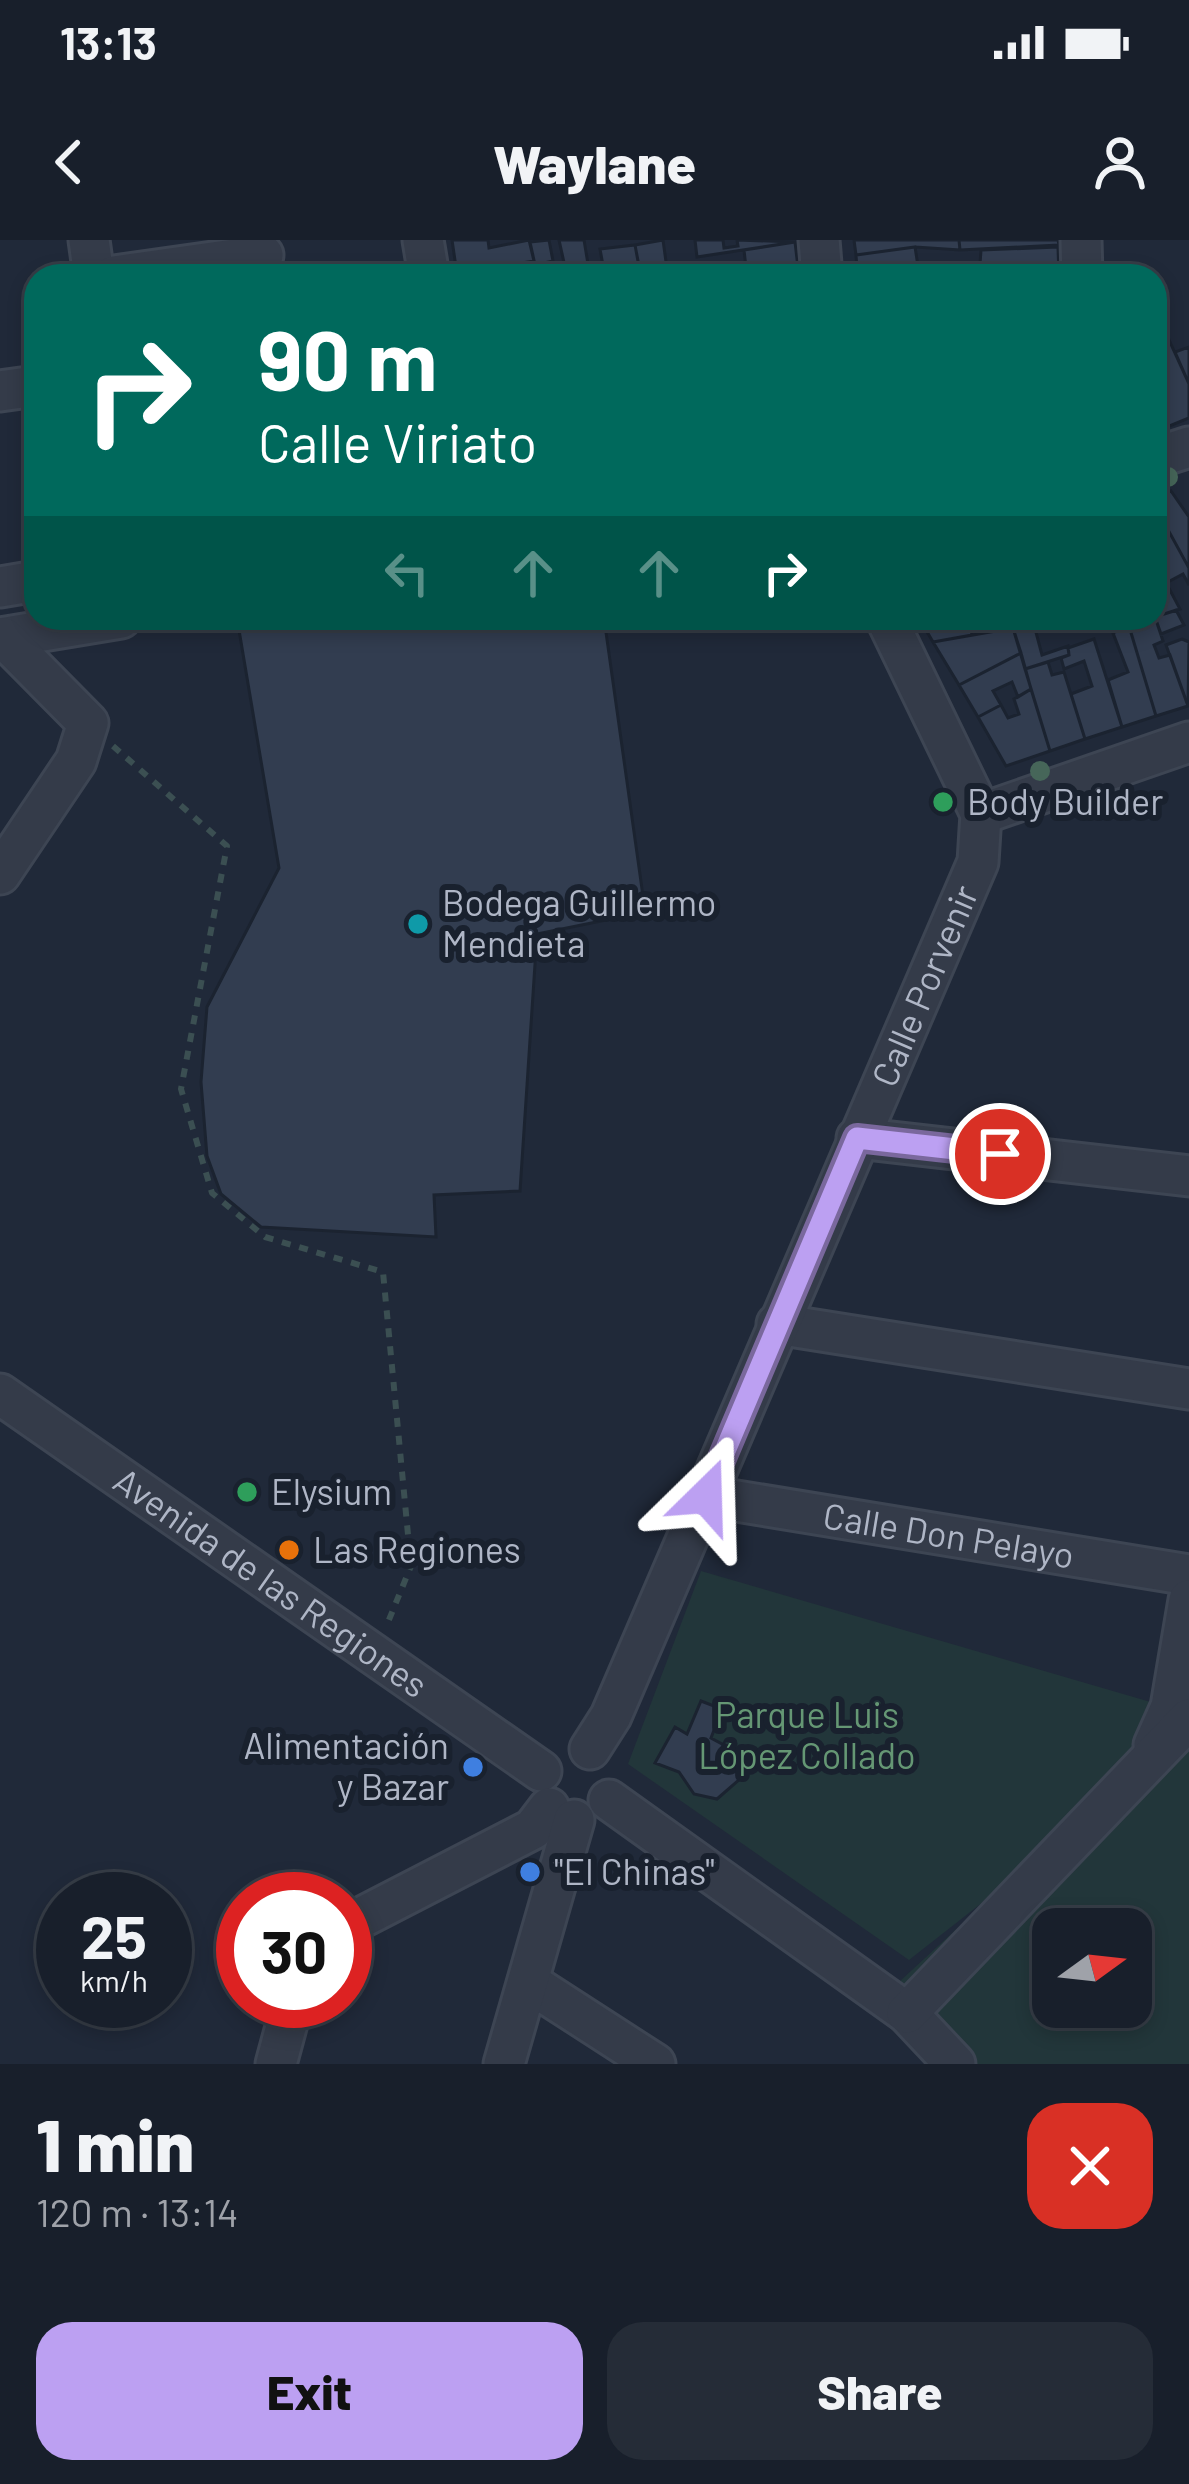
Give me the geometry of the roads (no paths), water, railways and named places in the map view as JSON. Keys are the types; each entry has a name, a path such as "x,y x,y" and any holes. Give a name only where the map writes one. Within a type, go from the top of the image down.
{"street":[{"path":"199,264 263,255"},
{"path":"2,638 50,630"},
{"path":"892,630 981,814 1189,742"},
{"path":"0,874 76,761 88,723 2,638"},
{"name":"Calle Porvenir","path":"590,1749 611,1716 978,862 981,814"},
{"path":"857,1138 1189,1176"},
{"path":"777,1324 1189,1389"},
{"name":"Avenida de las Regiones","path":"0,1394 554,1800"},
{"name":"Calle Don Pelayo","path":"706,1496 1189,1575"},
{"path":"1148,1758 1172,1707 1189,1600"},
{"path":"907,2013 1189,1719"},
{"path":"504,2064 528,1982 560,1749 590,1749 608,1764 609,1799 601,1810 554,1800"},
{"path":"609,1799 907,2013 937,2058"},
{"path":"372,1912 533,1828 554,1800"},
{"path":"528,1982 655,2064"},
{"path":"276,2064 286,2028"}],"place":[{"name":"Body Builder","path":"943,802"},
{"name":"Bodega Guillermo Mendieta","path":"418,924"},
{"name":"Elysium","path":"247,1492"},
{"name":"Las Regiones","path":"289,1550"},
{"name":"Alimentación y Bazar","path":"473,1767"},
{"name":"\"El Chinas\"","path":"530,1872"}],"park label":[{"name":"Parque Luis López Collado","path":"807,1736"}]}
